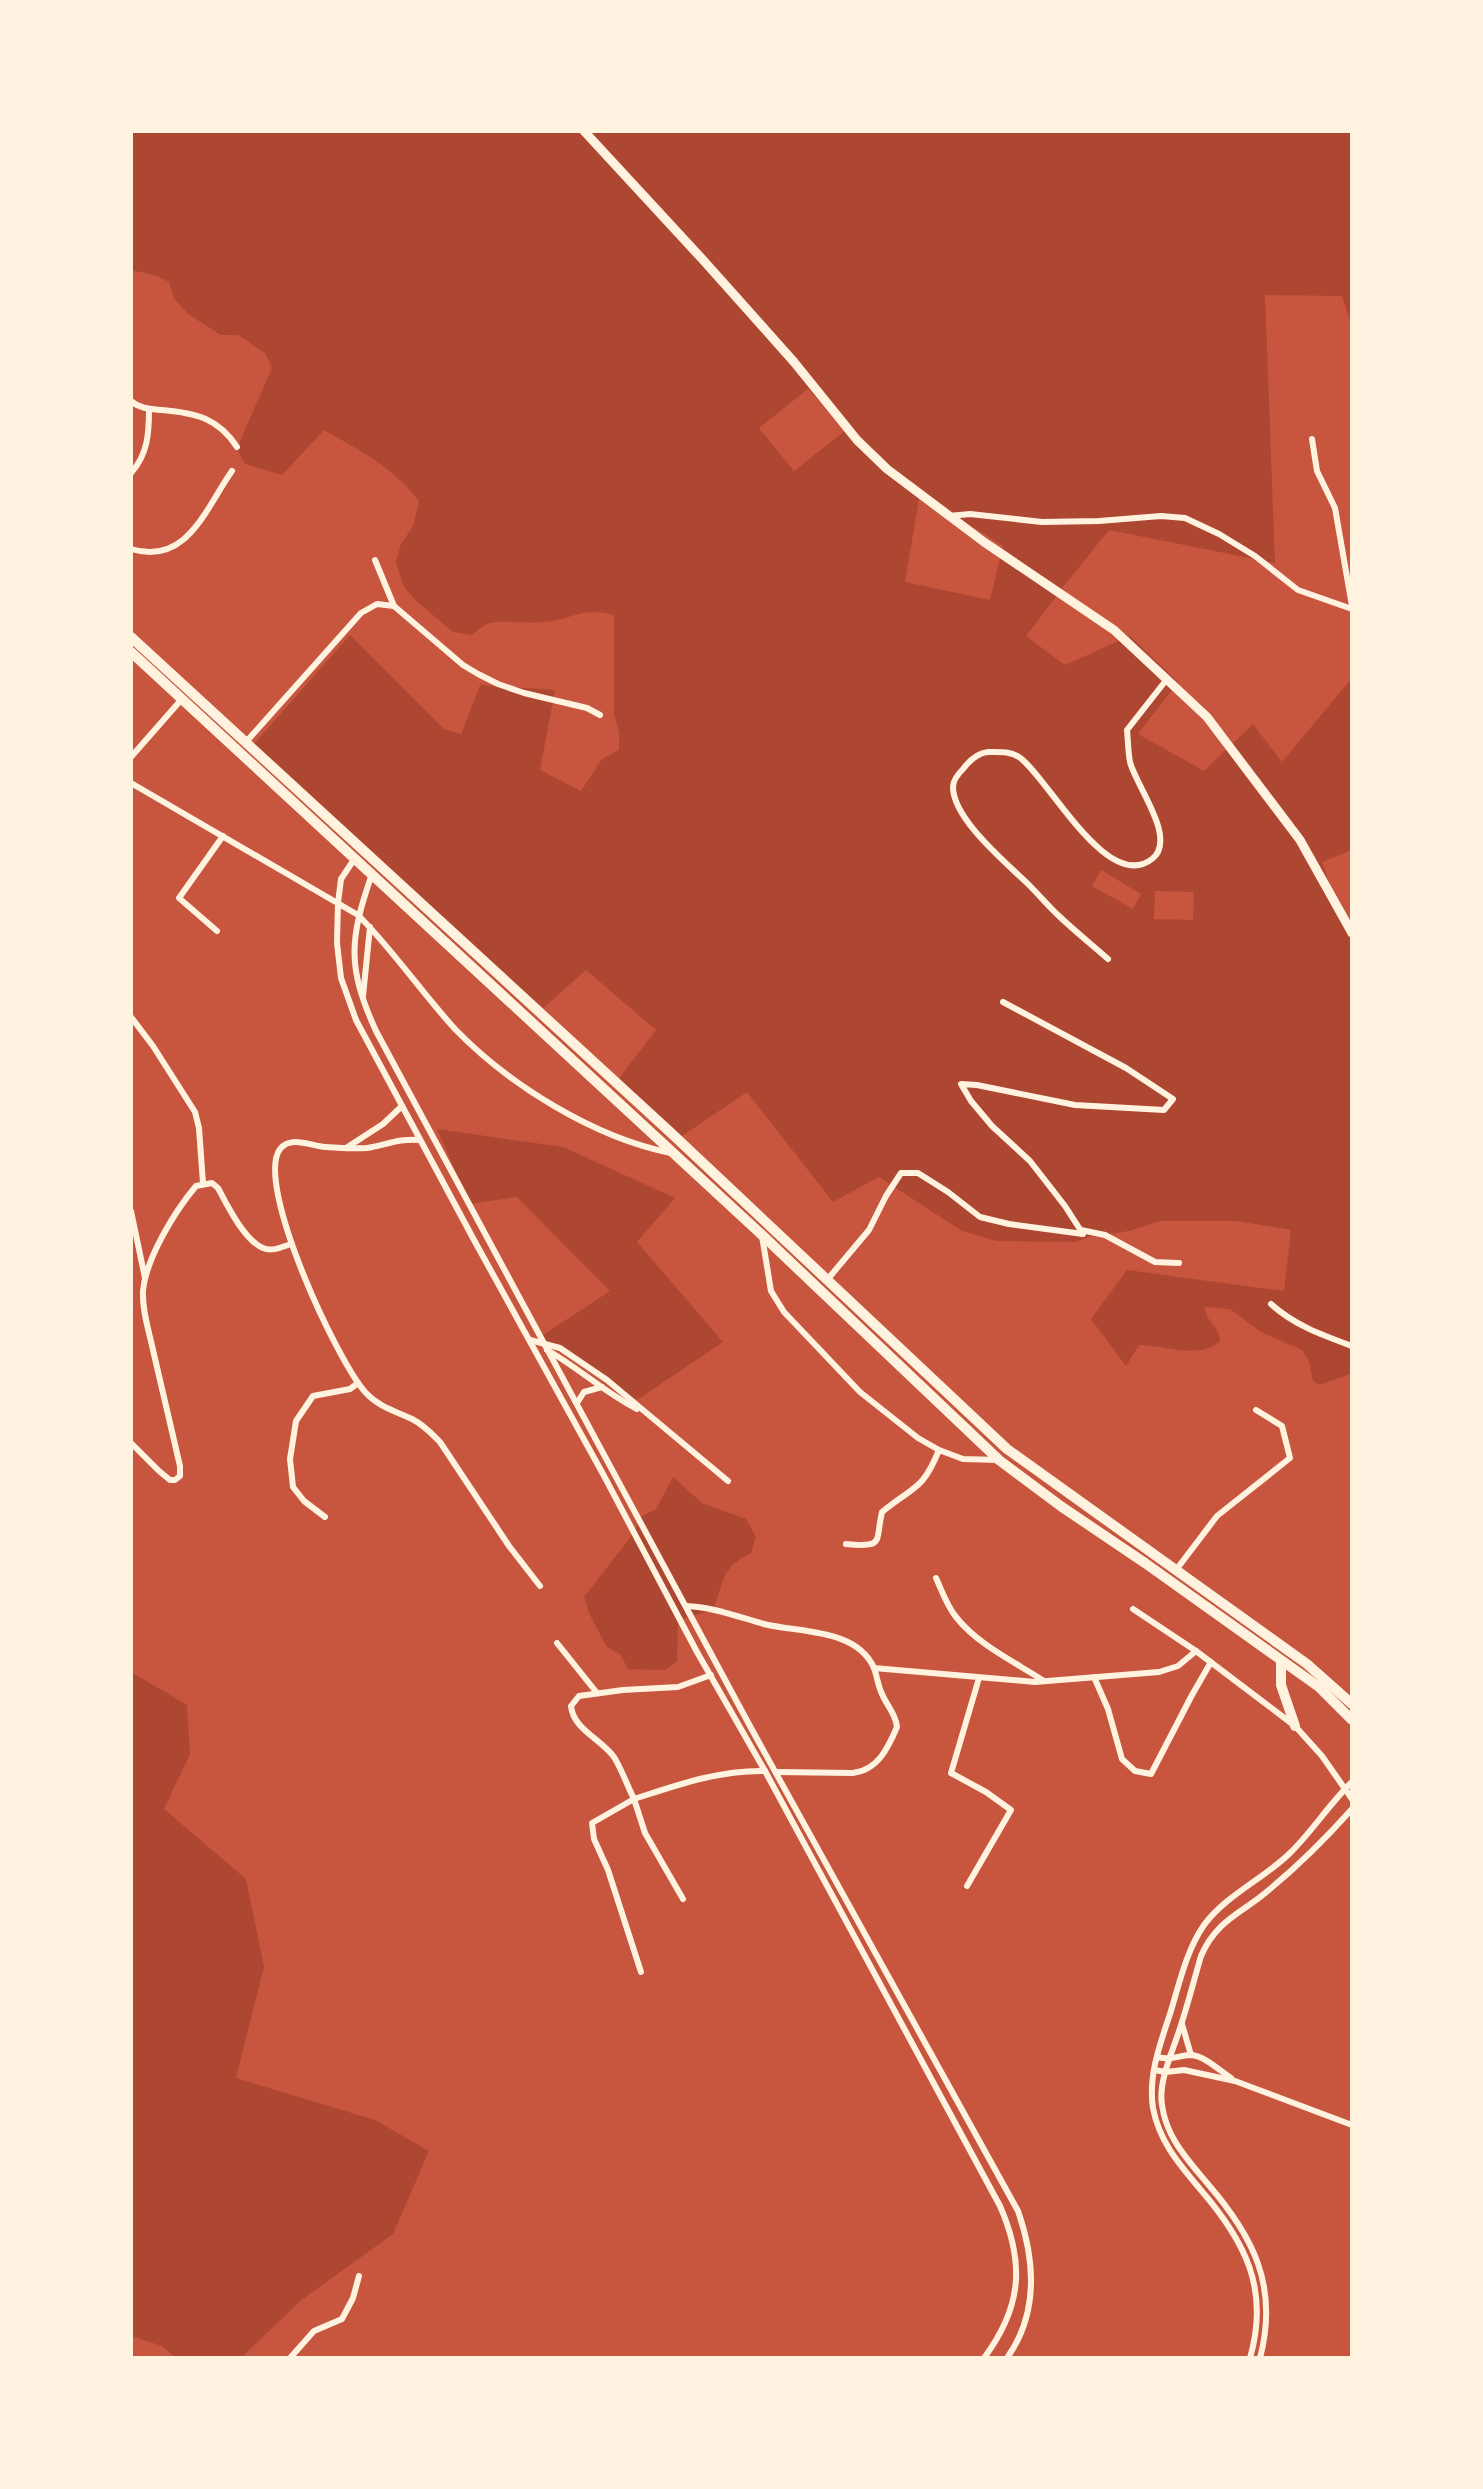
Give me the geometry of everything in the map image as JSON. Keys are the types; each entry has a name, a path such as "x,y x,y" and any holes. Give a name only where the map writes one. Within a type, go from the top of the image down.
{"highway":[{"path":"131,637 670,1132 1007,1448 1307,1664 1352,1704"},
{"path":"131,652 761,1234 999,1460 1319,1688 1352,1720"},
{"path":"873,1339 877,1327"},
{"path":"1145,1563 1148,1549"},
{"path":"1281,1661 1281,1685 1295,1726"}],"main road":[{"path":"584,131 705,261 794,362 857,440 887,469 947,516 1114,630 1207,717 1300,840 1352,933"}],"street":[{"path":"131,401 149,409 204,417 226,431 237,447"},
{"path":"131,472 140,463 145,451 149,434 149,409"},
{"path":"947,516 970,514 1042,522 1099,522 1161,516 1185,518 1219,534 1255,556 1298,590 1352,607 1335,508 1317,471 1312,439"},
{"path":"131,549 151,551 174,547 186,538 207,512 232,471"},
{"path":"375,560 394,606 463,665 498,684 579,706 600,715"},
{"path":"246,742 361,613 377,604 394,606"},
{"path":"1108,959 992,853 965,819 952,788 955,778 982,752 1008,752 1019,756 1079,829 1112,859 1124,865 1136,866 1151,860 1159,851 1160,833 1156,818 1130,762 1127,730 1167,679"},
{"path":"131,757 181,700"},
{"path":"131,783 358,915 383,940 456,1029 475,1049 513,1079 614,1137 673,1154"},
{"path":"217,931 179,898 223,836"},
{"path":"355,858 341,879 338,903 337,943 341,978 348,1002 419,1140 535,1348 697,1652 765,1771 1011,2231 1017,2258 1017,2286 1011,2312 999,2337 984,2358"},
{"path":"372,873 355,931 354,970 362,1001 546,1350 1018,2211 1027,2238 1032,2267 1031,2296 1024,2324 1007,2358"},
{"path":"362,1001 370,927"},
{"path":"827,1280 869,1230 901,1173 918,1173 980,1217 1009,1224 1083,1234 1030,1161 992,1126 961,1084 1075,1105 1111,1108 1164,1110 1173,1099 1126,1068 1003,1002"},
{"path":"131,1017 195,1112 199,1128 203,1183"},
{"path":"346,1148 383,1124 402,1106"},
{"path":"419,1140 406,1139 368,1147 346,1148 320,1147 298,1142 288,1143 280,1148 274,1169 274,1181 291,1244 307,1285 358,1383 377,1403 427,1428 540,1586"},
{"path":"145,1280 177,1212 196,1186 203,1183 212,1183 218,1188 250,1239 264,1248 274,1249 291,1244"},
{"path":"131,1211 145,1280 144,1306 180,1476 176,1480 166,1476 131,1443"},
{"path":"1081,1230 1105,1235 1155,1262 1179,1263"},
{"path":"761,1234 771,1290 784,1312 860,1392 918,1438 939,1450 963,1459 999,1460"},
{"path":"1270,1304 1286,1318 1352,1346"},
{"path":"530,1340 560,1348 591,1368 728,1481"},
{"path":"535,1348 546,1350 586,1374 621,1401 642,1411"},
{"path":"325,1517 303,1501 293,1487 290,1460 296,1421 313,1396 350,1389 358,1383"},
{"path":"577,1403 584,1392 602,1387"},
{"path":"1176,1570 1217,1516 1290,1458 1282,1426 1256,1410"},
{"path":"846,1544 869,1545 876,1542 881,1534 882,1512 913,1491 925,1479 939,1450"},
{"path":"936,1578 950,1607 965,1627 989,1646 1044,1681"},
{"path":"686,1606 702,1606 765,1624 837,1637 862,1653 874,1668 882,1694 894,1713 897,1727 876,1763 865,1771 853,1773 776,1772"},
{"path":"1133,1609 1196,1651 1295,1726 1322,1756 1352,1799"},
{"path":"557,1643 597,1693"},
{"path":"697,1652 707,1646"},
{"path":"874,1668 1044,1681 1158,1672 1178,1665 1196,1651"},
{"path":"1094,1677 1108,1709 1122,1759 1135,1770 1152,1774 1211,1662"},
{"path":"683,1899 645,1833 634,1798 615,1759 581,1727 571,1711 571,1706 579,1696 678,1687 710,1675"},
{"path":"967,1886 1011,1810 986,1791 951,1773 979,1678"},
{"path":"641,1972 608,1870 594,1839 592,1823 634,1798 699,1777 744,1770 765,1771"},
{"path":"1250,2358 1256,2339 1258,2310 1250,2266 1230,2226 1176,2161 1162,2138 1153,2106 1154,2070 1188,1959 1196,1937 1204,1925 1221,1907 1290,1853 1352,1782"},
{"path":"1260,2358 1265,2341 1268,2310 1259,2263 1237,2221 1183,2155 1170,2134 1162,2105 1166,2073 1201,1956 1214,1931 1228,1918 1269,1891 1352,1809"},
{"path":"1182,2023 1191,2055"},
{"path":"1157,2057 1170,2060 1191,2055 1206,2061 1235,2081"},
{"path":"1154,2070 1166,2073 1184,2070 1235,2081 1352,2125"},
{"path":"940,2096 951,2090"},
{"path":"290,2358 314,2331 342,2319 353,2298 359,2276"}],"shaded area":[{"path":"131,131 1352,131 1352,326 1342,296 1265,295 1275,563 1109,530 1026,636 1065,665 1130,636 1178,682 1138,734 1204,771 1253,724 1282,762 1352,678 1352,850 1322,862 1348,937 1352,939 1352,1373 1320,1385 1313,1381 1309,1361 1302,1350 1261,1332 1230,1309 1205,1307 1220,1341 1212,1347 1192,1351 1139,1345 1126,1366 1091,1319 1127,1270 1284,1291 1291,1230 1237,1221 1160,1221 1129,1231 1089,1237 1075,1242 996,1241 962,1231 879,1177 833,1202 747,1092 679,1138 617,1081 656,1030 586,970 543,1008 254,744 350,635 444,729 461,734 480,685 555,690 540,770 581,791 602,759 619,750 619,733 614,713 614,615 586,612 545,622 490,623 472,635 453,632 414,599 403,585 396,562 401,544 413,526 419,501 409,489 376,461 324,430 282,475 245,464 237,448 272,368 265,353 238,335 221,335 188,314 174,298 169,282 154,275 131,270","holes":["808,389 846,430 794,471 759,428","920,493 1003,546 990,600 905,582","1101,870 1141,894 1133,909 1092,886","1155,891 1194,892 1193,920 1154,919"]},
{"path":"437,1129 563,1147 675,1198 637,1242 723,1342 637,1400 540,1337 610,1291 517,1197 470,1204"},
{"path":"673,1477 702,1503 746,1519 756,1537 751,1553 728,1570 713,1610 678,1620 677,1661 665,1670 628,1669 620,1654 606,1646 584,1597 633,1534 642,1516 656,1509"},
{"path":"131,1672 187,1705 190,1754 164,1809 246,1879 264,1967 236,2078 375,2120 429,2151 393,2234 300,2301 241,2358 176,2358 162,2346 131,2336"}]}
